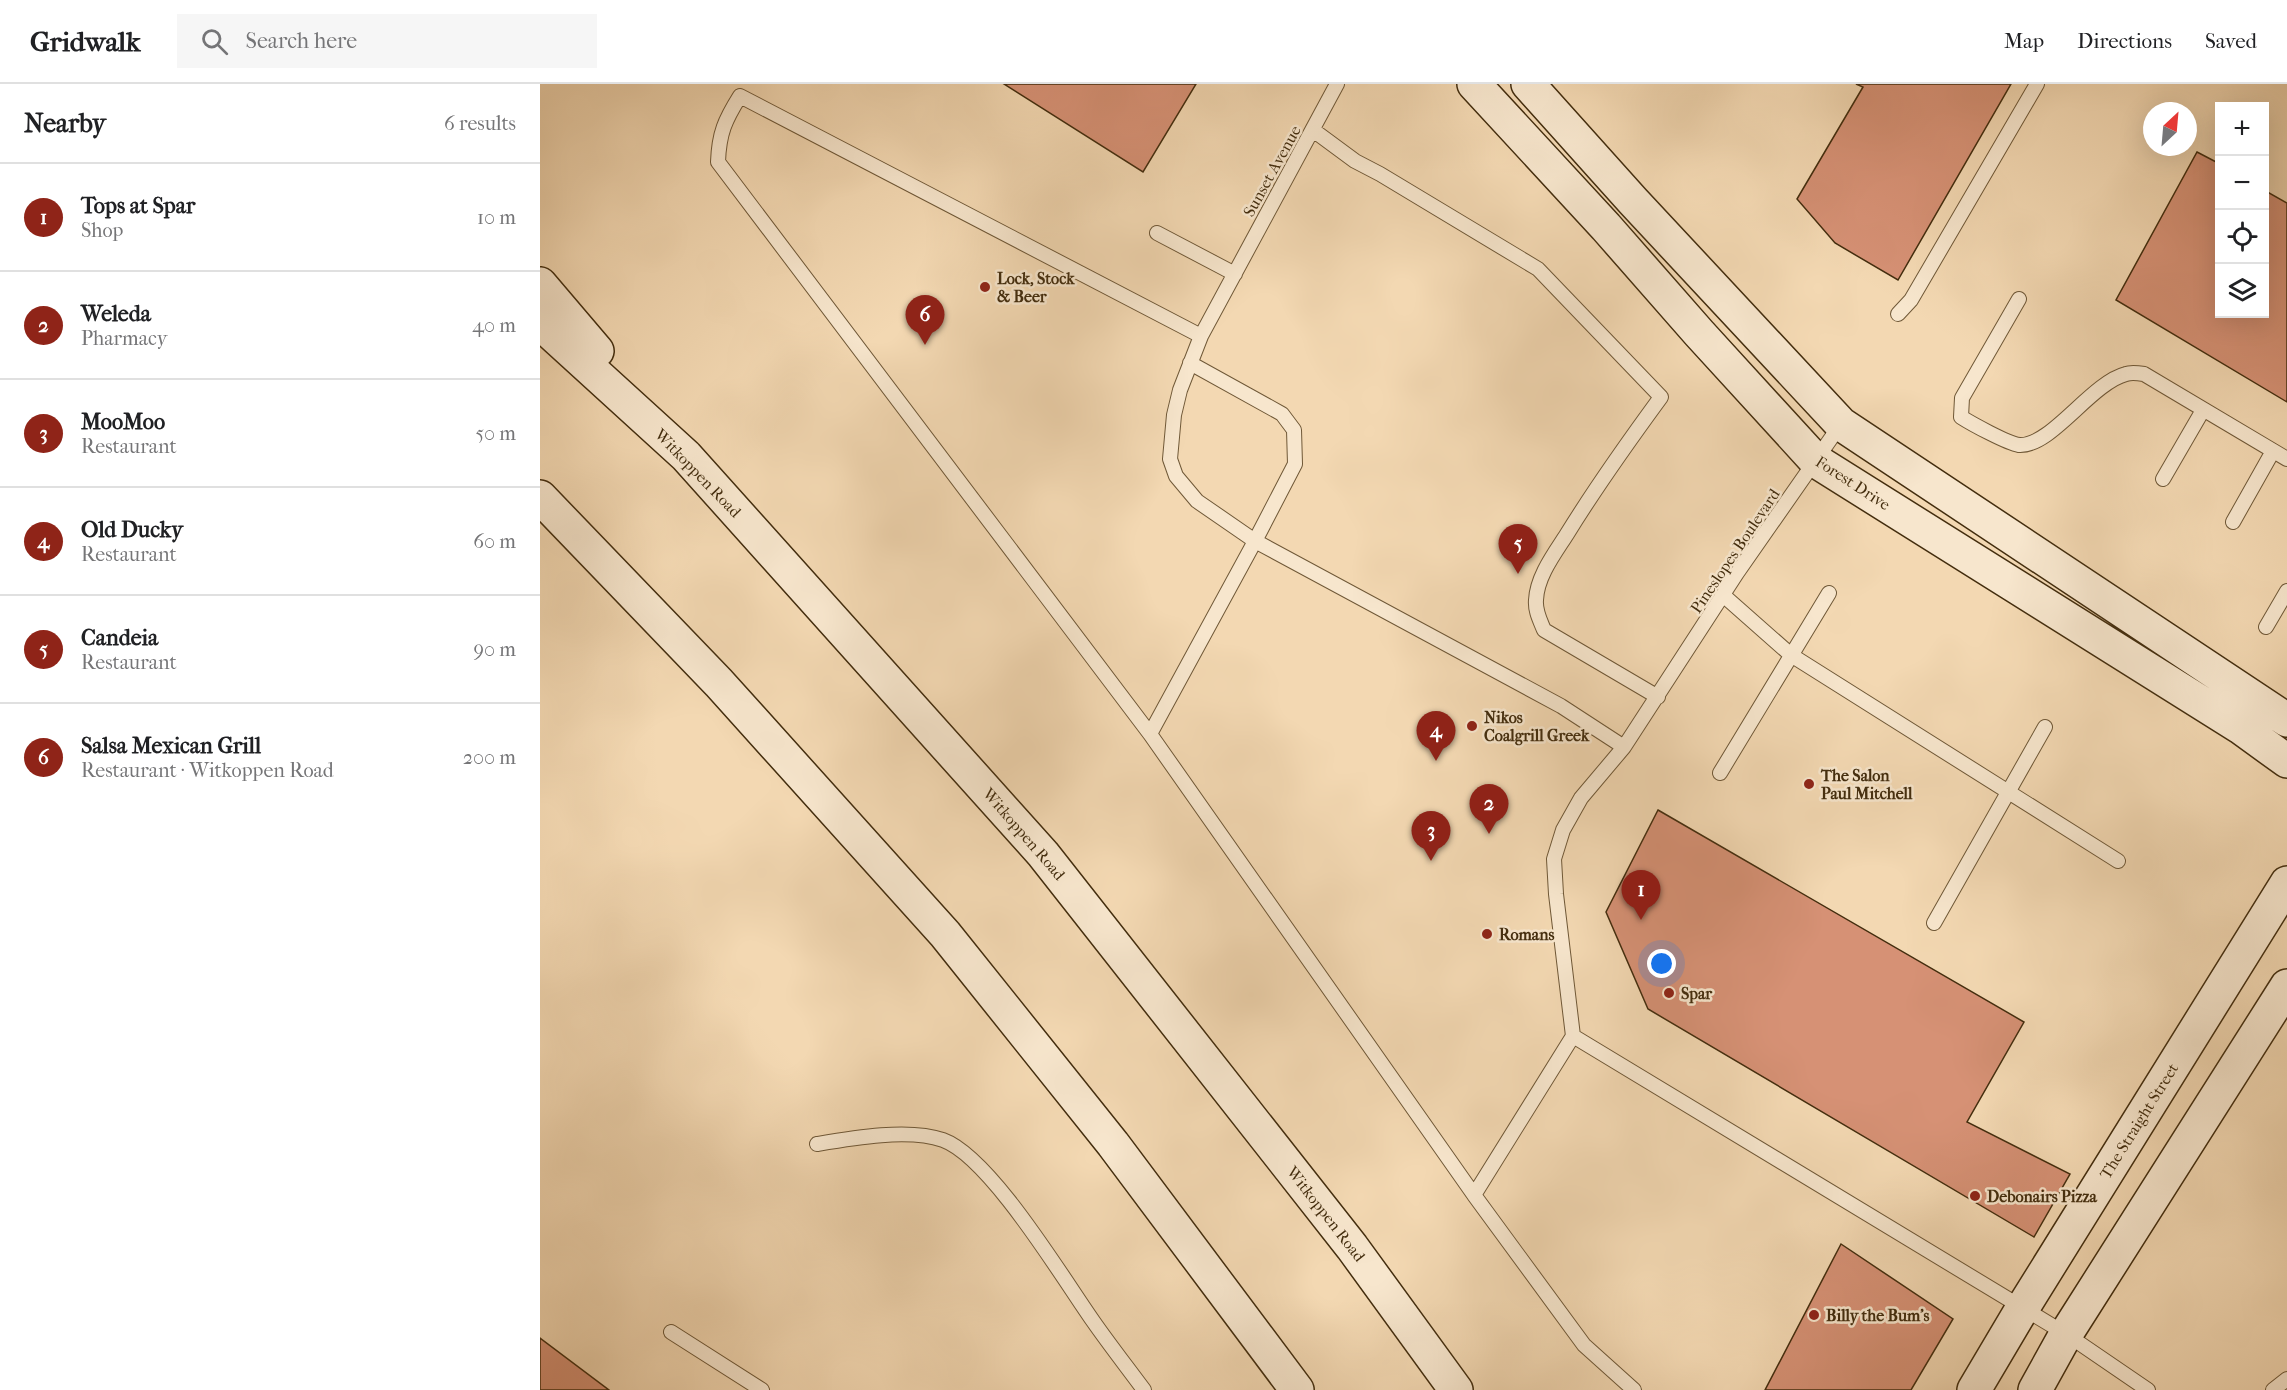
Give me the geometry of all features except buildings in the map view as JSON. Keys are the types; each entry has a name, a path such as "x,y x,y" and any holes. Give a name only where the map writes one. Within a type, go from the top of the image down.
{"street":[{"name":"Forest Drive","path":"1474,84 1816,461 2210,708 2287,761"},
{"path":"1528,84 1633,201 1842,424 2287,720"},
{"path":"540,284 686,456"},
{"name":"Witkoppen Road","path":"540,323 686,456 1043,854 1352,1247 1456,1390"},
{"path":"540,497 719,683 945,934 1113,1144 1297,1390"},
{"name":"The Straight Street","path":"1974,1390 2287,884"},
{"path":"2035,1390 2066,1334 2287,986"}],"lane":[{"name":"Sunset Avenue","path":"1338,84 1202,336 1190,363 1174,415 1170,459 1176,476 1197,501 1255,541 1561,706 1624,747"},
{"path":"1898,314 1911,300 2037,84"},
{"path":"1202,336 743,90 724,122 719,141 718,162 1150,734 1474,1195 1584,1344 1634,1390"},
{"path":"1313,130 1355,161 1538,269 1661,397 1600,481 1558,547 1540,580 1536,600 1537,614 1544,630 1658,697"},
{"path":"1157,233 1235,274"},
{"path":"2019,299 1962,398 1961,417 1976,427 2020,445 2044,437 2113,379 2128,373 2144,374 2287,459"},
{"path":"1150,734 1295,464 1294,430 1282,414 1190,363"},
{"path":"2163,479 2203,410"},
{"name":"Pineslopes Boulevard","path":"1573,1036 1554,859 1563,830 1581,798 1624,747 1737,573 1842,424"},
{"path":"2233,522 2273,451"},
{"path":"2266,627 2287,591"},
{"path":"1720,773 1829,593"},
{"path":"1724,595 1791,655 2118,861"},
{"path":"1934,923 2045,727"},
{"path":"1474,1195 1573,1036 2066,1334 2148,1390"},
{"path":"817,1144 868,1135 917,1136 942,1140 962,1150 986,1174 1021,1216 1104,1337 1144,1390"},
{"path":"671,1332 762,1390"},
{"path":"2273,1390 2287,1379"}],"place":[{"name":"Lock, Stock & Beer","path":"985,287"},
{"name":"Salsa Mexican Grill","path":"925,345"},
{"name":"Candeia","path":"1518,574"},
{"name":"Nikos Coalgrill Greek","path":"1472,726"},
{"name":"Old Ducky","path":"1436,761"},
{"name":"The Salon Paul Mitchell","path":"1809,784"},
{"name":"Weleda","path":"1489,834"},
{"name":"MooMoo","path":"1431,861"},
{"name":"Tops at Spar","path":"1641,920"},
{"name":"Romans","path":"1487,934"},
{"name":"Spar","path":"1669,993"},
{"name":"Debonairs Pizza","path":"1975,1196"},
{"name":"Billy the Bum's","path":"1814,1315"}]}
